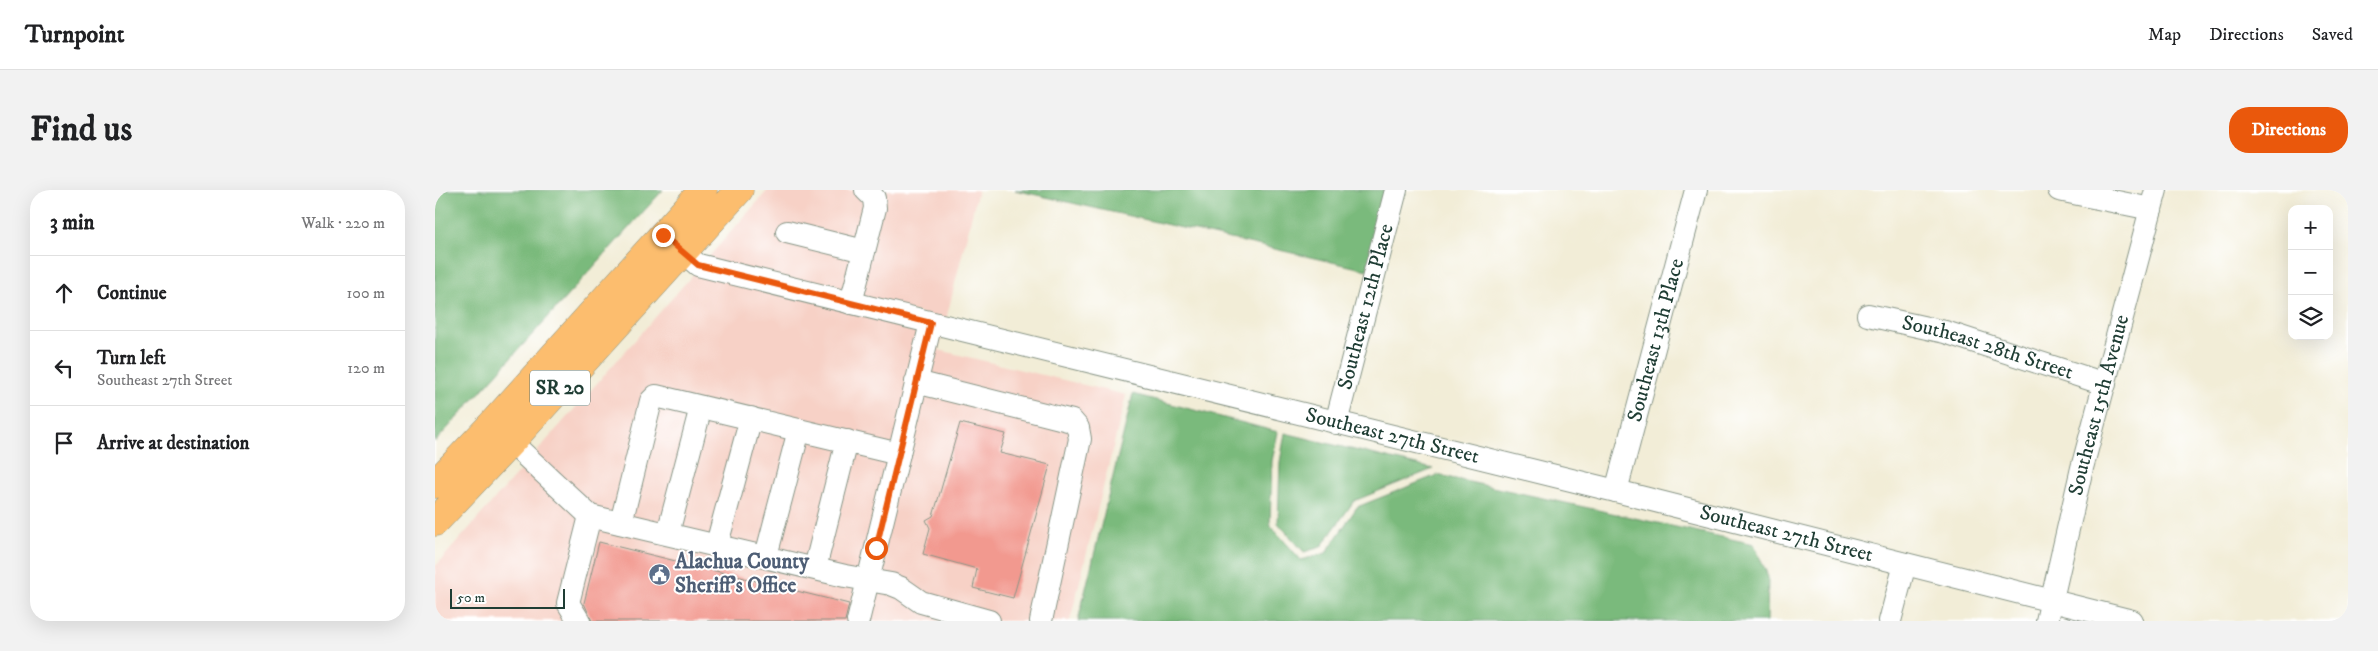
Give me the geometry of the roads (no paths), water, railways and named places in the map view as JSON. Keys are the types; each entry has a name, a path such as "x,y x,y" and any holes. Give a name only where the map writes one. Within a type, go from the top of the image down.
{"highway":[{"name":"SR 20","path":"435,522 501,433 663,235 703,190"},
{"name":"SR 20","path":"435,484 501,433 683,253 739,190"}],"street":[{"path":"851,304 875,208 874,198 866,190"},
{"name":"Southeast 12th Place","path":"1336,423 1395,190"},
{"name":"Southeast 13th Place","path":"1616,491 1696,190"},
{"path":"2059,190 2154,200"},
{"name":"Southeast 15th Avenue","path":"2049,611 2082,468 2154,200"},
{"path":"787,232 864,251"},
{"name":"Southeast 27th Street","path":"663,235 698,265 1905,564 2049,611 2132,621"},
{"name":"Southeast 28th Street","path":"1868,315 1945,332 2105,384"},
{"path":"858,621 931,323"},
{"path":"916,382 1072,421 1078,428 1079,439 1041,621"},
{"path":"621,522 651,401 656,396 899,454"},
{"path":"667,533 701,407"},
{"path":"717,544 751,418"},
{"path":"766,556 799,430"},
{"path":"501,433 591,516 901,588 946,616 989,621"},
{"path":"815,568 847,441"},
{"path":"579,621 568,603 591,516"},
{"path":"1891,621 1905,564"}],"place":[{"name":"Alachua County Sheriff's Office","path":"659,574"}]}
